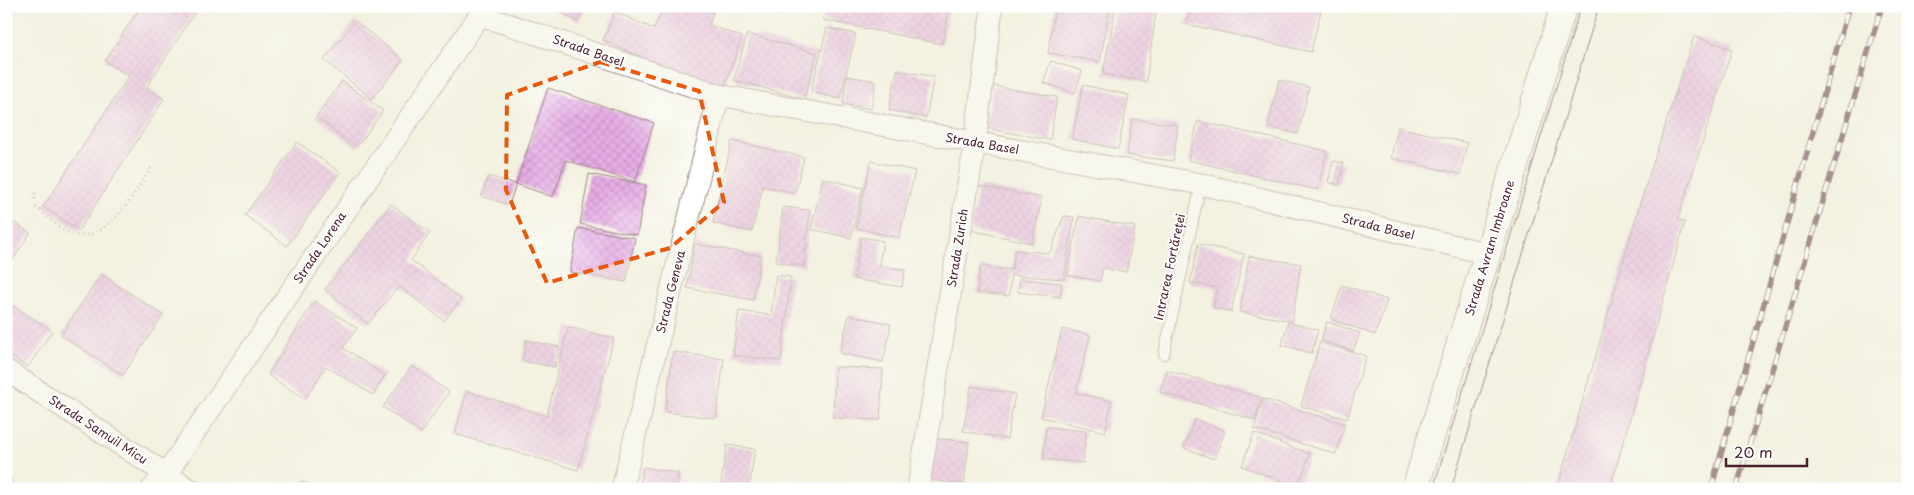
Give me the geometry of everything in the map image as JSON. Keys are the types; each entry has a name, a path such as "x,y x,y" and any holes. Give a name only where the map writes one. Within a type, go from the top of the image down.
{"street":[{"name":"Strada Zurich","path":"918,489 975,143 992,6"},
{"name":"Strada Avram Imbroane","path":"1414,489 1489,254 1564,6"},
{"name":"Strada Basel","path":"483,10 720,95 1201,184 1489,254"},
{"name":"Strada Lorena","path":"159,481 483,10"},
{"name":"Strada Geneva","path":"622,489 720,95"},
{"name":"Strada Samuil Micu","path":"6,370 159,481 189,489"}],"lane":[{"name":"Intrarea Fortăreței","path":"1164,354 1201,184"}],"path":[{"path":"35,193 34,206 68,233 88,236 102,229 121,213 153,165"}],"highlighted area":[{"path":"600,62 699,91 724,202 670,248 547,283 506,190 507,95"}],"building":[{"path":"141,6 199,6 146,88 164,99 79,230 43,207 129,76 105,61"},
{"path":"549,6 587,6 578,22"},
{"path":"664,6 715,6 709,25 742,37 724,88 666,68 603,40 615,12 654,29"},
{"path":"825,6 887,6 902,9 902,6 950,6 942,44 823,20"},
{"path":"1055,6 1110,6 1100,62 1048,53"},
{"path":"1116,6 1157,6 1146,82 1103,74"},
{"path":"1191,6 1322,6 1311,52 1186,24"},
{"path":"355,21 403,60 372,99 324,60"},
{"path":"827,28 856,34 840,99 811,92"},
{"path":"747,34 817,53 804,99 734,80"},
{"path":"1694,36 1732,49 1678,219 1685,222 1610,489 1557,489 1639,207"},
{"path":"1051,61 1082,71 1075,93 1043,83"},
{"path":"897,70 934,77 926,118 889,110"},
{"path":"847,76 876,81 871,109 843,104"},
{"path":"1279,80 1309,87 1298,134 1268,127"},
{"path":"342,81 383,111 357,147 316,117"},
{"path":"1083,85 1129,95 1118,149 1072,139"},
{"path":"993,86 1057,97 1050,140 985,128"},
{"path":"548,88 654,123 635,182 566,160 553,197 516,184"},
{"path":"1132,119 1178,125 1173,161 1127,155"},
{"path":"1198,121 1327,151 1318,190 1188,160"},
{"path":"1398,127 1467,143 1460,174 1391,158"},
{"path":"732,141 804,157 795,193 763,186 752,232 713,223"},
{"path":"297,142 340,172 287,246 245,215"},
{"path":"871,161 915,171 899,238 856,228"},
{"path":"1333,161 1344,163 1339,185 1328,182"},
{"path":"589,174 646,185 637,235 580,224"},
{"path":"488,176 516,184 509,205 482,196"},
{"path":"823,178 863,188 851,238 811,229"},
{"path":"979,186 1042,198 1032,243 970,230"},
{"path":"391,204 430,233 411,260 461,299 444,321 399,286 368,324 325,290"},
{"path":"783,207 810,210 804,266 776,262"},
{"path":"1064,216 1074,217 1064,279 1011,275 1009,296 977,293 980,266 1012,270 1015,250 1050,253"},
{"path":"1079,216 1135,227 1126,272 1103,268 1100,281 1067,275"},
{"path":"6,217 30,233 12,261 6,258"},
{"path":"578,228 635,238 626,282 570,272"},
{"path":"861,237 883,241 879,266 905,270 902,287 854,279"},
{"path":"695,244 761,256 753,300 687,288"},
{"path":"1198,244 1244,254 1231,312 1213,308 1217,288 1190,283"},
{"path":"1249,256 1301,264 1292,321 1240,312"},
{"path":"101,274 163,315 123,375 61,335"},
{"path":"776,275 791,277 781,361 733,355 739,311 771,315"},
{"path":"1020,279 1062,283 1060,297 1018,292"},
{"path":"1342,285 1387,300 1375,335 1331,319"},
{"path":"6,301 52,331 28,367 6,354"},
{"path":"314,301 357,328 343,348 385,375 373,395 326,366 305,399 268,375"},
{"path":"849,315 891,324 883,362 840,353"},
{"path":"1288,322 1318,330 1312,353 1282,345"},
{"path":"1327,322 1360,333 1353,351 1321,340"},
{"path":"568,327 614,338 578,470 455,434 467,391 547,416"},
{"path":"1062,329 1090,335 1076,393 1112,401 1105,432 1041,417"},
{"path":"526,340 559,347 555,367 522,361"},
{"path":"1320,342 1366,356 1347,419 1301,406"},
{"path":"673,352 724,359 716,418 665,412"},
{"path":"412,366 449,392 421,433 383,407"},
{"path":"835,367 883,369 880,420 833,418"},
{"path":"1167,370 1262,398 1255,420 1160,392"},
{"path":"971,386 1015,394 1007,439 963,431"},
{"path":"1263,399 1345,424 1336,454 1254,429"},
{"path":"1195,419 1225,431 1214,459 1184,448"},
{"path":"1046,427 1086,431 1083,463 1043,459"},
{"path":"1254,433 1310,454 1298,487 1242,466"},
{"path":"933,438 969,442 964,484 928,480"},
{"path":"727,445 755,449 749,489 720,489"},
{"path":"6,467 11,477 13,489 6,489"},
{"path":"643,467 679,473 676,489 639,489"},
{"path":"302,481 317,489 298,489"},
{"path":"1236,482 1251,489 1233,489"}],"tram line":[{"path":"1433,489 1581,6"},
{"path":"1451,489 1599,6"}],"railway":[{"path":"1711,489 1849,6"},
{"path":"1736,489 1882,6"}]}
